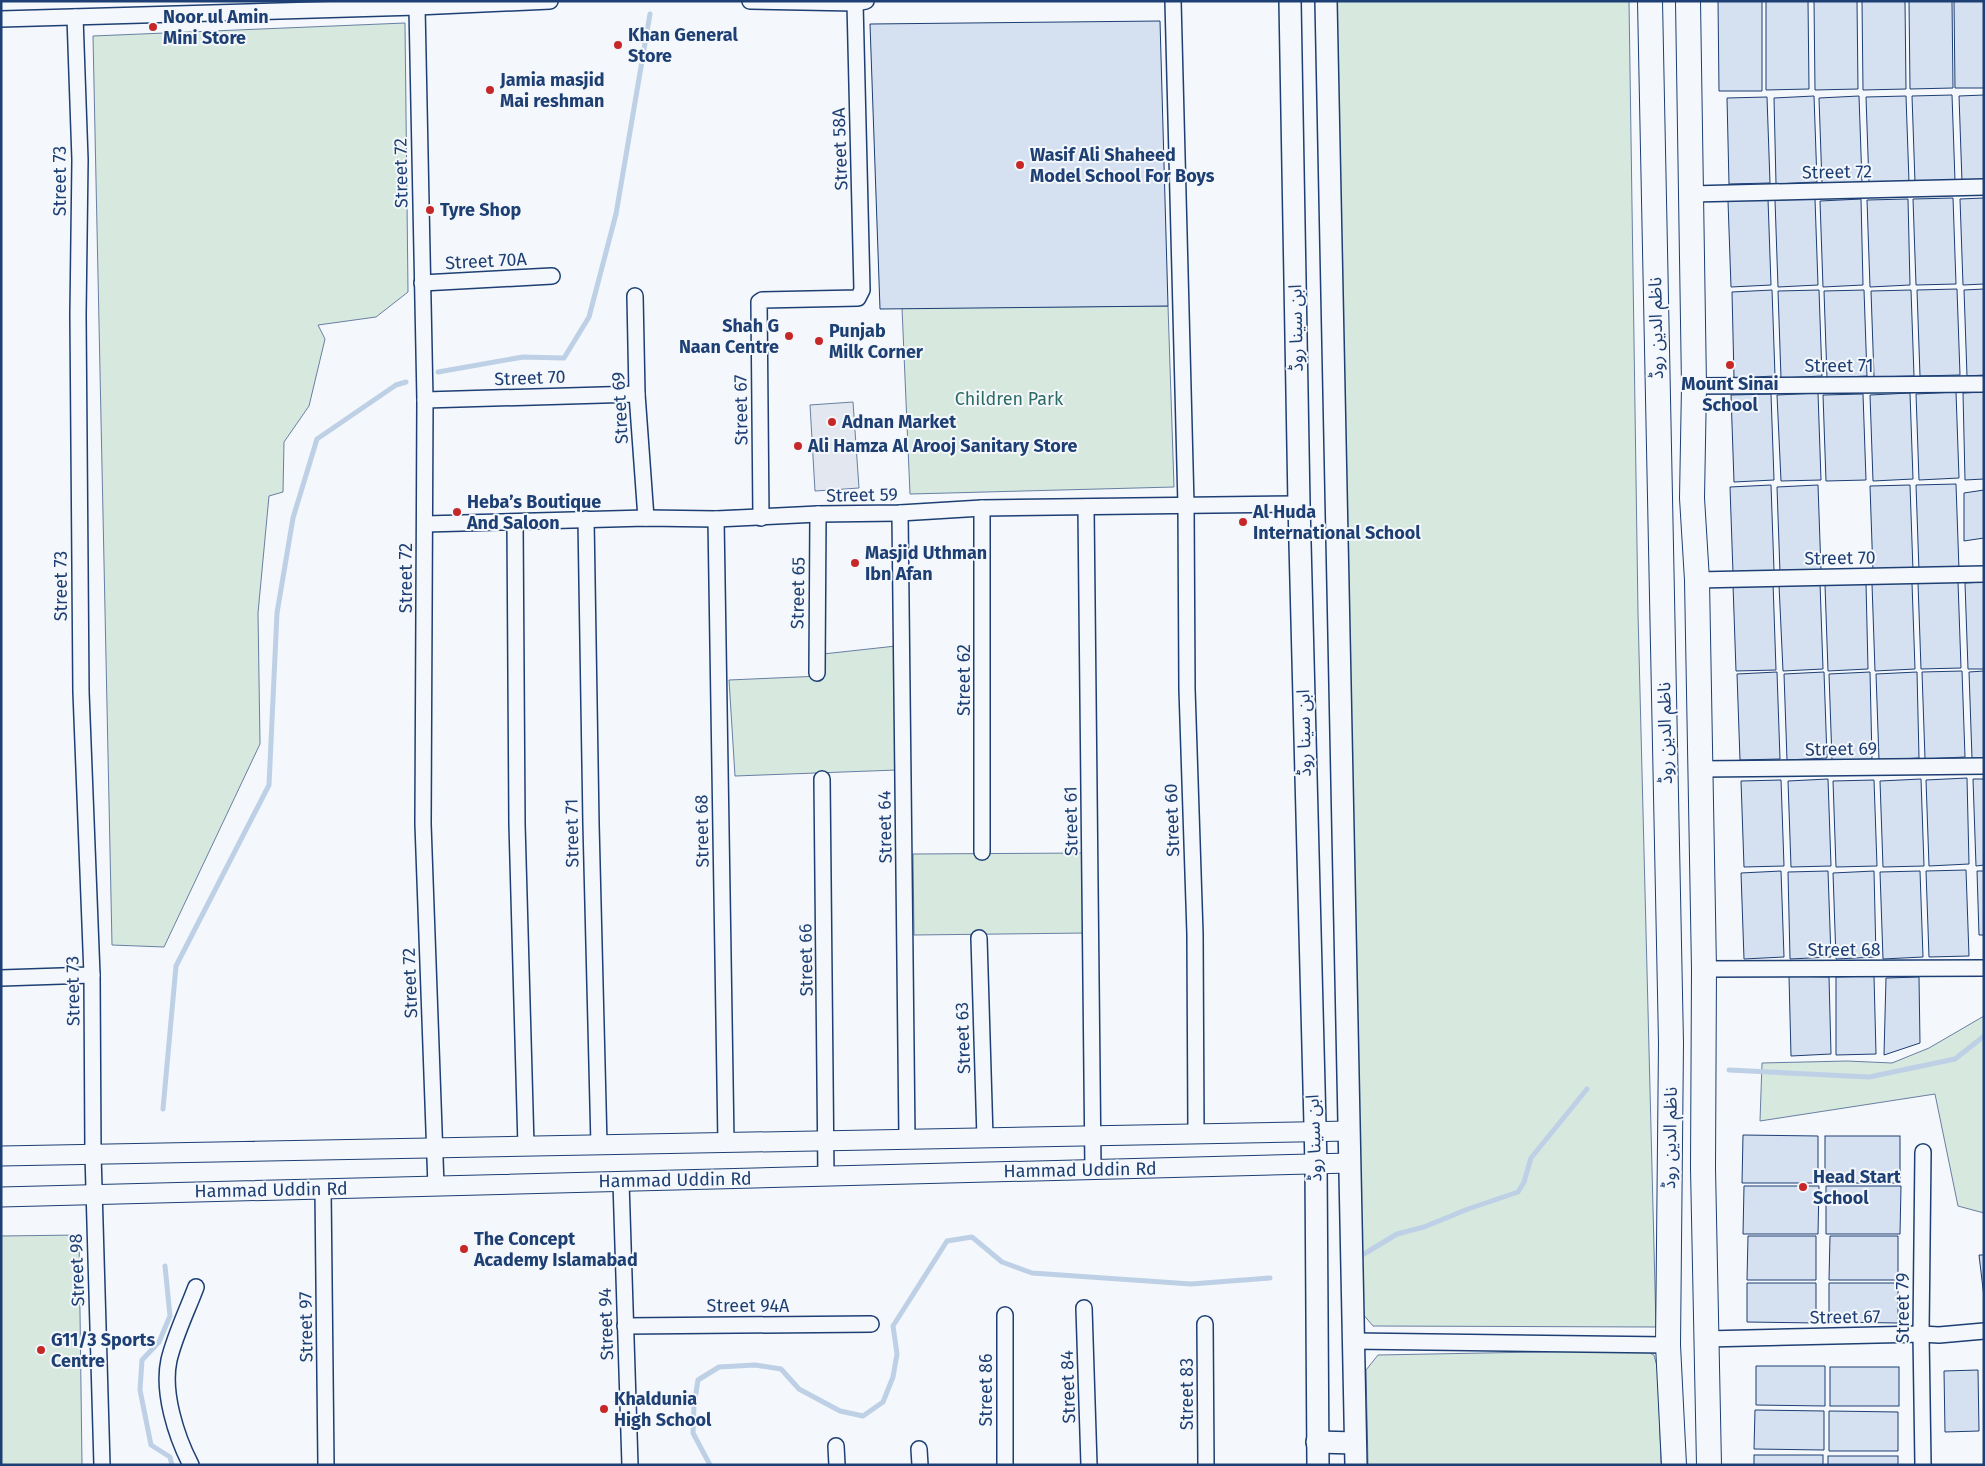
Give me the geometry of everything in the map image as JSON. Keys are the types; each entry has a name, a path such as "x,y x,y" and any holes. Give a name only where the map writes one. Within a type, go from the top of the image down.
{"main road":[{"name":"ابن سینا روڈ","path":"1290,1 1299,504 1316,1164 1318,1465"},
{"name":"ابن سینا روڈ","path":"1326,1 1356,1465"},
{"name":"ناظم الدین روڈ","path":"1650,1 1671,1043 1668,1346 1674,1430 1674,1465"},
{"name":"ناظم الدین روڈ","path":"1688,1 1694,386 1692,498 1697,580 1704,969 1703,1168 1709,1465"},
{"path":"1651,102 1690,100"},
{"path":"1671,1043 1704,1042"},
{"path":"1674,1430 1708,1428"},
{"path":"1317,1442 1356,1443"}],"street":[{"path":"1,19 75,17 175,7 387,5 417,7 550,1"},
{"path":"750,1 860,2"},
{"name":"Street 60","path":"1173,1 1186,506 1187,689 1195,934 1196,1134"},
{"name":"Street 58A","path":"759,302 762,300 858,298 861,294 860,2"},
{"name":"Street 72","path":"417,7 425,400 423,824 436,1186"},
{"name":"Street 73","path":"75,17 80,160 78,315 81,692 92,976 94,1195"},
{"name":"Street 72","path":"1691,194 1984,187"},
{"name":"Street 70A","path":"422,283 552,276"},
{"name":"Street 69","path":"635,296 637,394 646,518"},
{"name":"Street 67","path":"759,302 761,518"},
{"name":"Street 71","path":"1694,386 1984,384"},
{"name":"Street 70","path":"425,400 637,394"},
{"name":"Street 59","path":"425,524 586,519 761,518 982,508 1299,504"},
{"name":"Street 61","path":"1086,506 1093,1170"},
{"name":"Street 62","path":"982,508 982,852"},
{"name":"Street 64","path":"900,513 907,1139"},
{"name":"Street 65","path":"817,673 818,514"},
{"name":"Street 71","path":"586,519 599,1145"},
{"name":"Street 68","path":"716,519 726,1142"},
{"path":"515,522 517,824 526,1146"},
{"name":"Street 70","path":"1697,580 1984,574"},
{"name":"Street 69","path":"1700,769 1984,766"},
{"name":"Street 66","path":"822,779 826,1177"},
{"name":"Street 63","path":"979,938 985,1138"},
{"name":"Street 68","path":"1704,969 1984,968"},
{"path":"1,978 92,976"},
{"name":"Hammad Uddin Rd","path":"1,1156 1349,1131"},
{"name":"Street 79","path":"1923,1152 1921,1334 1923,1465"},
{"name":"Hammad Uddin Rd","path":"1,1198 1350,1163"},
{"name":"Street 94","path":"621,1182 630,1465"},
{"name":"Street 97","path":"323,1189 326,1465"},
{"name":"Street 98","path":"94,1195 102,1465"},
{"path":"191,1465 176,1424 167,1390 169,1360 196,1287"},
{"name":"Street 84","path":"1084,1308 1089,1465"},
{"name":"Street 86","path":"1005,1316 1005,1465"},
{"name":"Street 94A","path":"625,1326 871,1324"},
{"name":"Street 83","path":"1205,1324 1206,1465"},
{"name":"Street 67","path":"1706,1339 1939,1335 1984,1331"},
{"path":"1353,1341 1668,1346"},
{"path":"836,1446 836,1465"},
{"path":"919,1448 920,1465"}],"green space":[{"path":"1334,1 1629,1 1638,613 1656,1327 1373,1326 1362,1313"},
{"path":"405,23 408,292 376,317 318,325 325,339 309,406 284,442 283,492 269,496 258,613 260,744 164,947 112,945 93,36"},
{"name":"Children Park","path":"1168,306 1174,487 910,494 902,308"},
{"path":"896,646 897,770 735,776 729,680 821,676 823,654"},
{"path":"1086,853 1087,933 914,935 913,854"},
{"path":"1984,1016 1984,1213 1958,1206 1935,1094 1760,1121 1762,1063 1847,1061 1892,1063 1929,1048"},
{"name":"G11/3 Sports Centre","path":"79,1235 82,1465 1,1465 1,1236"},
{"path":"1644,1350 1654,1355 1658,1370 1661,1465 1368,1465 1366,1370 1378,1355"}],"shaded area":[{"path":"853,402 859,488 815,491 810,405"}],"building":[{"path":"1718,1 1762,1 1762,91 1719,91"},
{"path":"1766,1 1808,1 1809,89 1766,90"},
{"path":"1814,1 1857,1 1858,89 1815,90"},
{"path":"1862,1 1905,1 1906,89 1863,90"},
{"path":"1909,1 1952,1 1953,88 1910,89"},
{"path":"1954,1 1984,1 1984,88 1955,88"},
{"name":"Wasif Ali Shaheed Model School For Boys","path":"1160,21 1168,306 880,309 870,24"},
{"path":"1952,95 1955,181 1915,183 1912,96"},
{"path":"1984,95 1984,182 1962,182 1959,96"},
{"path":"1814,96 1817,182 1776,184 1774,98"},
{"path":"1859,96 1862,182 1822,184 1819,98"},
{"path":"1906,96 1909,182 1869,184 1866,97"},
{"path":"1767,97 1770,183 1729,184 1727,98"},
{"path":"1953,198 1956,284 1916,285 1913,199"},
{"path":"1984,198 1984,284 1963,285 1960,199"},
{"path":"1768,199 1771,285 1731,287 1728,201"},
{"path":"1815,199 1818,285 1778,287 1775,200"},
{"path":"1861,199 1863,285 1823,287 1820,201"},
{"path":"1908,199 1910,285 1870,287 1867,200"},
{"path":"1957,289 1960,375 1920,376 1917,290"},
{"path":"1984,289 1984,375 1967,376 1964,290"},
{"path":"1772,290 1775,376 1734,378 1732,292"},
{"path":"1819,290 1822,376 1781,378 1778,291"},
{"path":"1864,290 1867,376 1827,378 1824,291"},
{"path":"1911,290 1914,376 1874,377 1871,291"},
{"path":"1956,392 1959,478 1919,480 1916,394"},
{"path":"1984,392 1984,479 1965,480 1963,393"},
{"path":"1818,393 1821,480 1781,481 1777,395"},
{"path":"1910,393 1913,479 1873,481 1870,395"},
{"path":"1771,394 1774,480 1734,482 1731,395"},
{"path":"1863,394 1866,480 1826,481 1823,395"},
{"path":"1956,484 1959,570 1919,571 1916,485"},
{"path":"1771,485 1774,571 1733,573 1730,487"},
{"path":"1818,485 1821,571 1780,573 1777,487"},
{"path":"1910,485 1913,571 1873,573 1870,486"},
{"path":"1984,490 1984,538 1964,541 1964,493"},
{"path":"1958,582 1961,668 1921,669 1918,583"},
{"path":"1984,582 1984,669 1968,669 1965,583"},
{"path":"1773,583 1776,670 1736,671 1733,585"},
{"path":"1820,583 1823,669 1783,671 1779,585"},
{"path":"1866,583 1868,669 1828,671 1825,585"},
{"path":"1912,583 1915,669 1875,671 1872,584"},
{"path":"1962,671 1965,757 1925,759 1922,672"},
{"path":"1984,671 1984,758 1972,758 1969,672"},
{"path":"1777,672 1780,759 1740,760 1737,674"},
{"path":"1824,672 1827,758 1787,760 1784,674"},
{"path":"1870,672 1872,759 1832,760 1829,674"},
{"path":"1917,672 1919,758 1879,760 1876,674"},
{"path":"1967,778 1969,864 1929,866 1926,780"},
{"path":"1828,779 1831,866 1791,867 1788,781"},
{"path":"1921,779 1924,866 1883,867 1880,781"},
{"path":"1973,779 1984,779 1984,865 1976,866"},
{"path":"1781,780 1784,866 1744,867 1741,781"},
{"path":"1874,780 1877,866 1836,867 1833,781"},
{"path":"1966,870 1969,956 1929,957 1926,871"},
{"path":"1781,871 1784,957 1744,959 1741,873"},
{"path":"1828,871 1831,957 1790,959 1788,872"},
{"path":"1874,871 1876,957 1836,959 1833,873"},
{"path":"1920,871 1923,957 1883,959 1880,872"},
{"path":"1977,871 1984,871 1984,935 1979,935"},
{"path":"1789,976 1829,977 1831,1054 1791,1056"},
{"path":"1874,976 1876,1054 1836,1055 1836,977"},
{"path":"1919,977 1920,1043 1884,1055 1886,978"},
{"path":"1743,1135 1818,1136 1818,1183 1742,1183"},
{"path":"1825,1136 1900,1136 1900,1183 1825,1183"},
{"path":"1744,1186 1819,1186 1818,1234 1743,1234"},
{"path":"1826,1186 1901,1186 1900,1234 1826,1234"},
{"path":"1748,1236 1816,1236 1816,1280 1747,1280"},
{"path":"1830,1236 1898,1236 1898,1280 1829,1280"},
{"path":"1979,1255 1984,1255 1984,1297"},
{"path":"1747,1283 1816,1283 1816,1323 1747,1322"},
{"path":"1829,1283 1898,1283 1898,1323 1829,1322"},
{"path":"1756,1366 1825,1366 1825,1406 1756,1405"},
{"path":"1830,1367 1899,1367 1899,1406 1830,1406"},
{"path":"1978,1370 1979,1431 1945,1432 1944,1371"},
{"path":"1755,1410 1824,1411 1824,1450 1754,1449"},
{"path":"1829,1411 1898,1412 1898,1451 1829,1451"},
{"path":"1754,1455 1823,1455 1823,1465 1754,1465"},
{"path":"1828,1456 1898,1456 1898,1465 1828,1465"}],"waterway":[{"path":"438,372 523,357 564,358 589,317 616,214 650,14"},
{"path":"163,1109 176,966 269,785 277,613 293,518 317,439 396,385 406,382"},
{"path":"1729,1070 1869,1077 1955,1059 1984,1036"},
{"path":"1364,1254 1397,1234 1424,1227 1468,1209 1518,1192 1524,1182 1531,1158 1587,1089"},
{"path":"710,1465 693,1433 694,1405 698,1380 719,1367 755,1365 781,1369 799,1389 840,1411 863,1416 883,1402 893,1377 897,1354 893,1326 947,1241 972,1237 1002,1262 1032,1273 1191,1284 1270,1278"},
{"path":"165,1266 170,1316 159,1342 142,1360 140,1390 151,1445 170,1457 172,1465"}],"place":[{"name":"Noor ul Amin Mini Store","path":"153,27"},
{"name":"Khan General Store","path":"618,45"},
{"name":"Jamia masjid Mai reshman","path":"490,90"},
{"name":"Wasif Ali Shaheed Model School For Boys","path":"1020,165"},
{"name":"Tyre Shop","path":"430,210"},
{"name":"Shah G Naan Centre","path":"789,336"},
{"name":"Punjab Milk Corner","path":"819,341"},
{"name":"Mount Sinai School","path":"1730,365"},
{"name":"Adnan Market","path":"832,422"},
{"name":"Ali Hamza Al Arooj Sanitary Store","path":"798,446"},
{"name":"Heba’s Boutique And Saloon","path":"457,512"},
{"name":"Al Huda International School","path":"1243,522"},
{"name":"Masjid Uthman Ibn Afan","path":"855,563"},
{"name":"Head Start School","path":"1803,1187"},
{"name":"The Concept Academy Islamabad","path":"464,1249"},
{"name":"G11/3 Sports Centre","path":"41,1350"},
{"name":"Khaldunia High School","path":"604,1409"}]}
